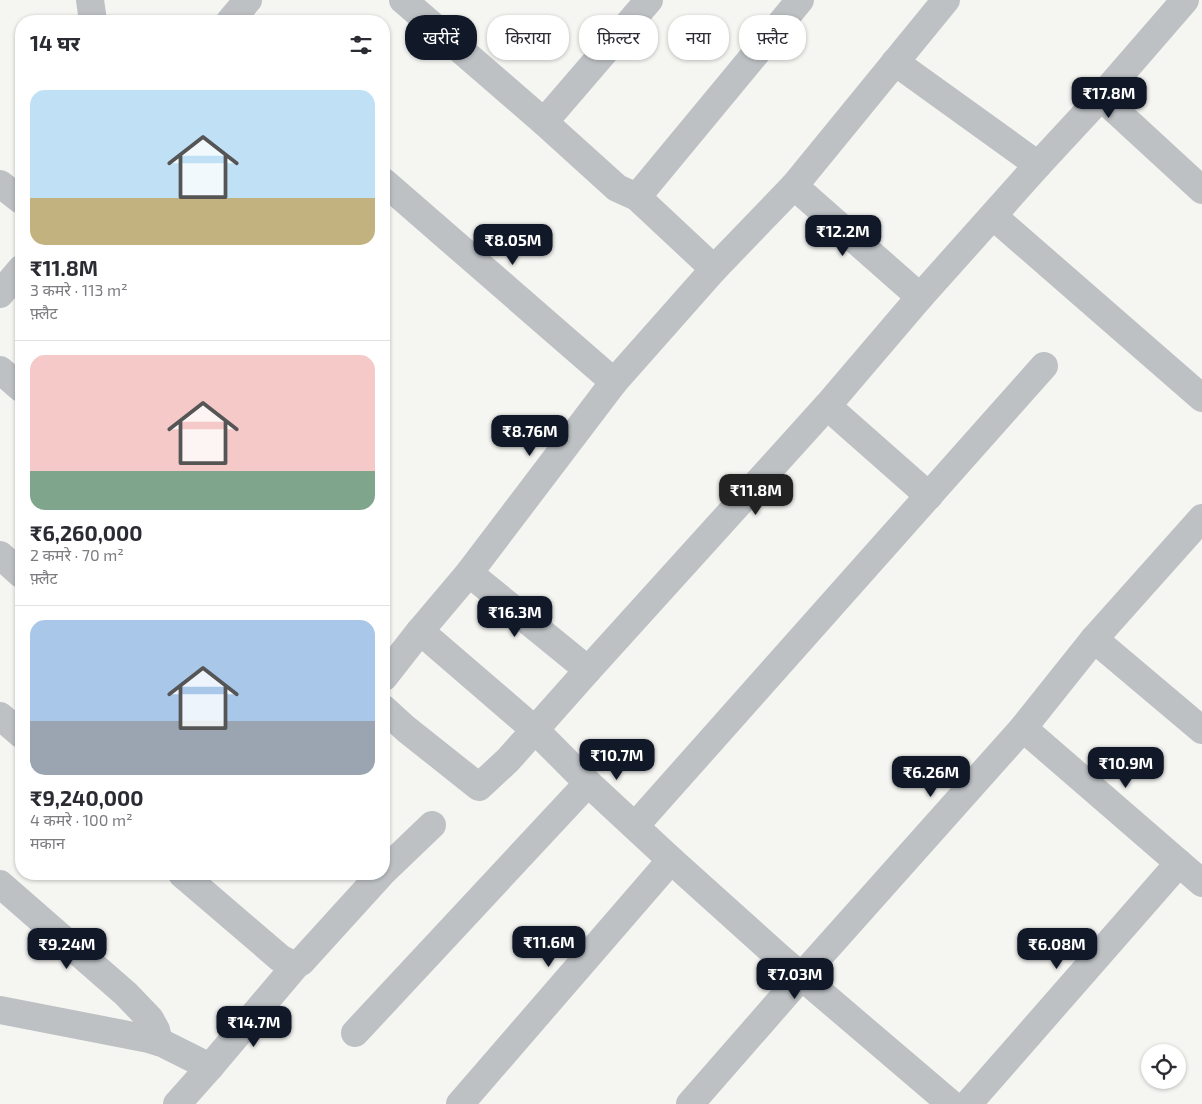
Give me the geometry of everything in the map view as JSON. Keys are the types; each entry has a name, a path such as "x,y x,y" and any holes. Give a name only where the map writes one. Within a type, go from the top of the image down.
{"street":[{"path":"90,0 92,15"},
{"path":"235,15 248,0"},
{"path":"403,0 618,188 637,197 714,269"},
{"path":"544,122 649,0"},
{"path":"637,197 800,0"},
{"path":"390,669 469,573 614,382 714,269 794,186 946,0"},
{"path":"390,714 479,787 508,760 827,406 920,297 1101,97 1185,0"},
{"path":"895,62 1038,165"},
{"path":"1101,97 1202,190"},
{"path":"0,184 15,195"},
{"path":"794,186 920,297"},
{"path":"390,187 614,382"},
{"path":"993,216 1202,398"},
{"path":"0,294 15,276"},
{"path":"634,826 1044,366"},
{"path":"0,370 15,383"},
{"path":"827,406 929,496"},
{"path":"690,1104 1022,728 1094,639 1202,518"},
{"path":"0,555 15,569"},
{"path":"469,573 588,670"},
{"path":"420,631 535,730 588,784 801,977 951,1104"},
{"path":"1094,639 1202,730"},
{"path":"0,716 15,729"},
{"path":"1022,728 1202,883"},
{"path":"355,1033 588,784"},
{"path":"390,862 432,825"},
{"path":"460,1104 671,860"},
{"path":"968,1104 1179,863"},
{"path":"189,880 280,958 291,964 297,964"},
{"path":"177,1104 372,880"},
{"path":"0,884 126,994 150,1019 156,1030 159,1042"},
{"path":"0,1010 149,1039 210,1067"}]}
